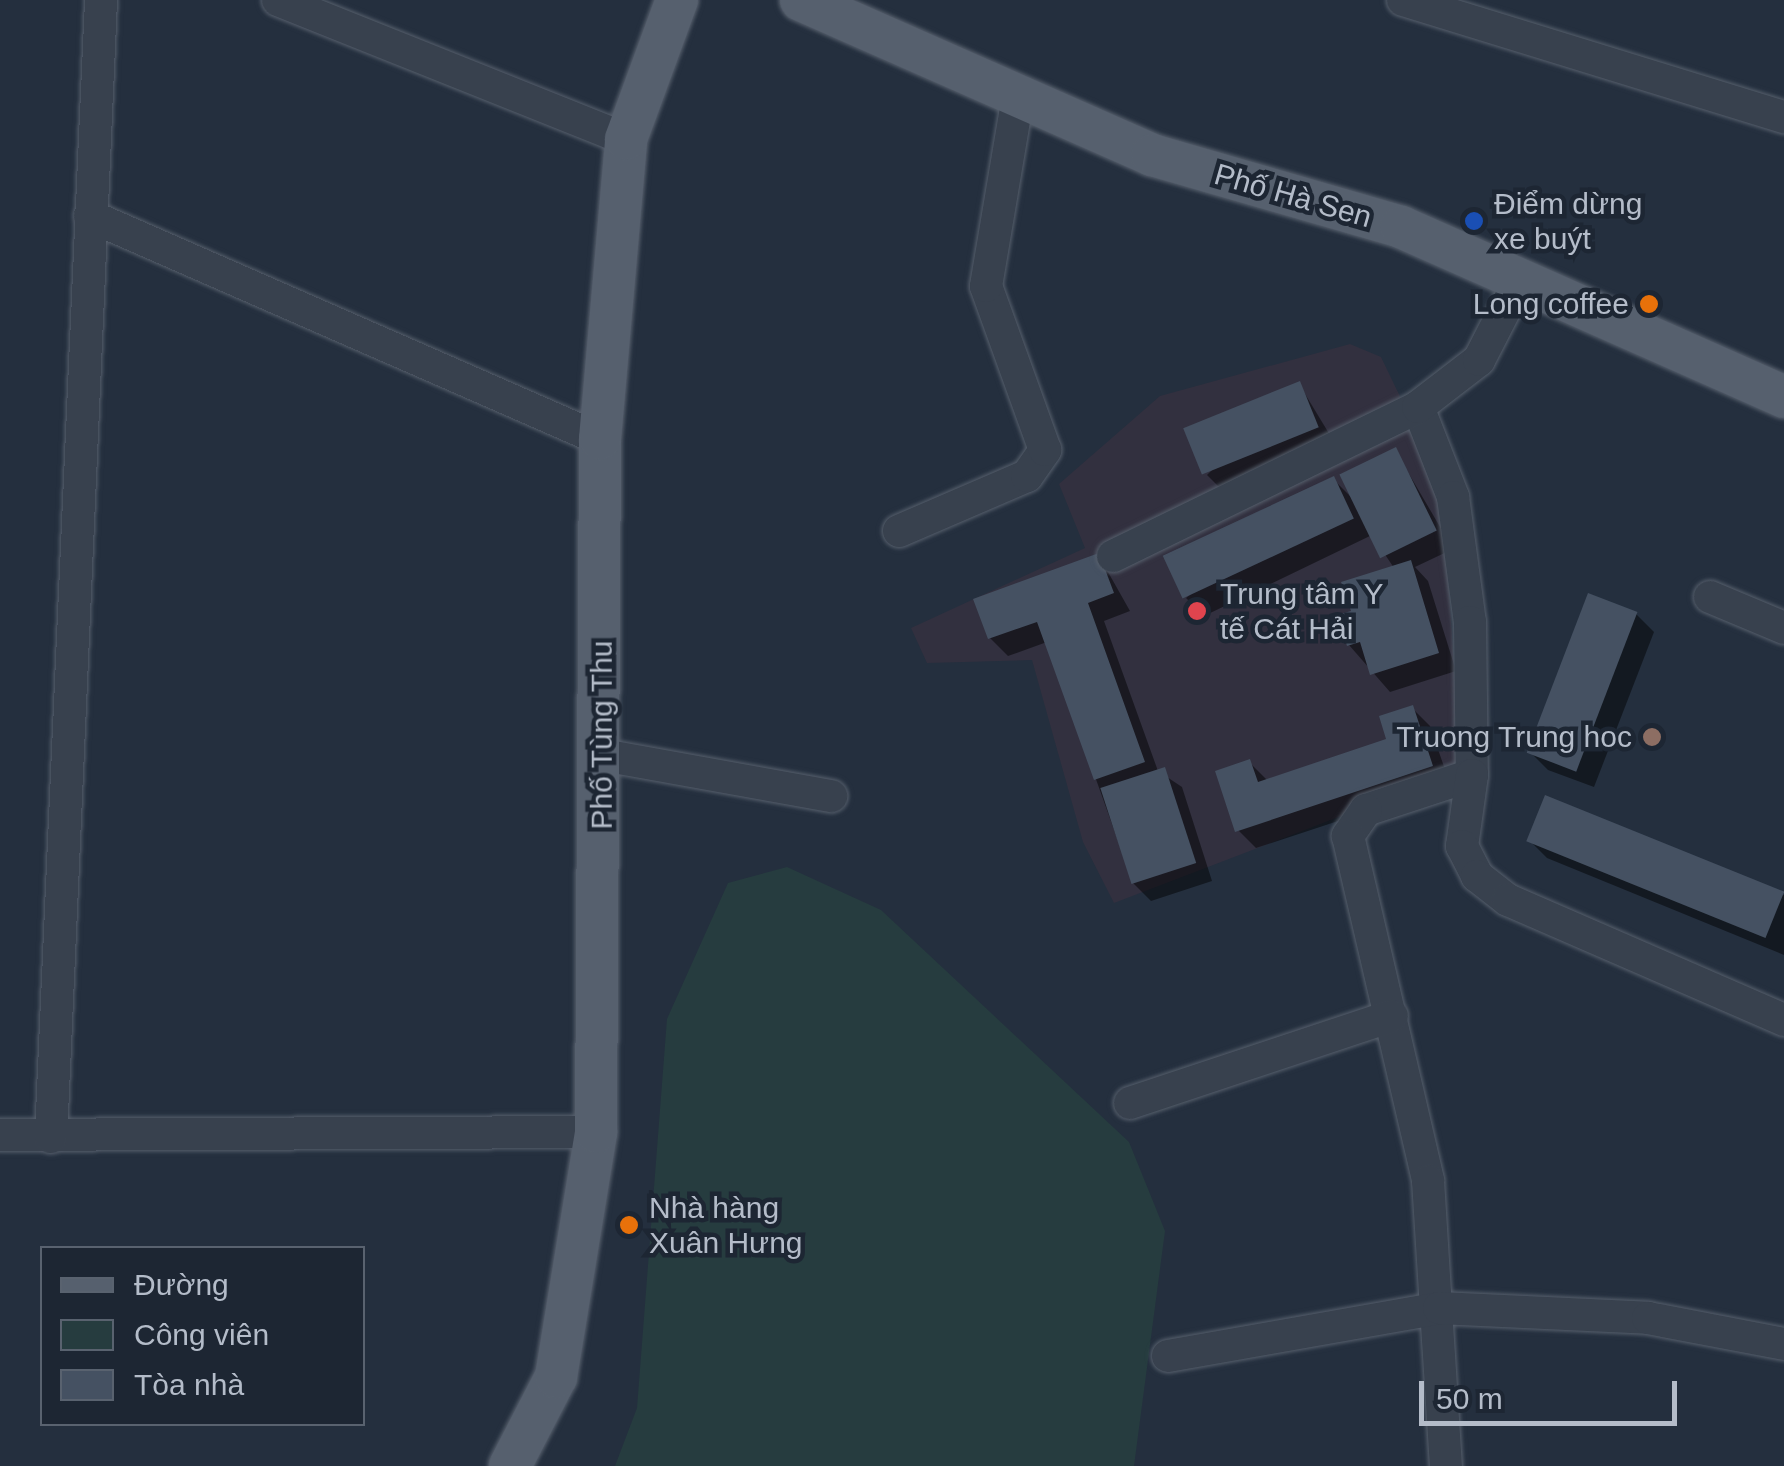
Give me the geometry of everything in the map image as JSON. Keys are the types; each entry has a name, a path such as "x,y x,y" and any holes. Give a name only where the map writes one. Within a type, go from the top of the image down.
{"main road":[{"name":"Phố Tùng Thu","path":"510,1466 556,1377 596,1132 603,755 600,439 626,139 677,0"},
{"name":"Phố Hà Sen","path":"800,0 1152,156 1401,227 1784,397"}],"street":[{"path":"51,1136 101,0"},
{"path":"278,0 626,139"},
{"path":"1403,0 1784,117"},
{"path":"899,531 1027,476 1045,450 986,286 1018,96"},
{"path":"90,216 600,439"},
{"path":"1112,556 1418,407 1479,360 1520,280"},
{"path":"1418,407 1454,497 1470,622 1472,775 1462,846 1478,876 1508,900 1784,1020"},
{"path":"1710,598 1784,628"},
{"path":"603,755 831,796"},
{"path":"1446,1466 1439,1308 1428,1182 1349,825 1366,810 1472,775"},
{"path":"1130,1103 1392,1016"},
{"path":"0,1136 596,1132"},
{"path":"1168,1356 1439,1308 1648,1318 1784,1344"}],"shaded area":[{"name":"Trung tâm Y tế Cát Hải","path":"1350,344 1381,357 1420,438 1445,530 1461,770 1114,903 1083,842 1032,660 927,663 911,628 1085,548 1059,484 1160,396"}],"green space":[{"path":"787,867 881,910 1129,1142 1165,1231 1134,1466 615,1466 637,1408 667,1019 728,883"}],"building":[{"path":"1300,381 1319,427 1202,475 1183,428"},
{"path":"1396,447 1437,531 1380,558 1339,475"},
{"path":"1334,476 1354,519 1183,598 1163,556"},
{"path":"1099,553 1114,593 1088,603 1145,762 1094,780 1037,622 988,639 973,599"},
{"path":"1411,560 1439,653 1370,675 1360,642 1347,646 1337,615 1351,611 1341,582"},
{"path":"1588,593 1637,612 1576,772 1527,753"},
{"path":"1413,705 1433,766 1235,832 1215,771 1250,759 1258,782 1386,739 1379,716"},
{"path":"1165,767 1196,863 1132,884 1100,788"},
{"path":"1545,795 1784,892 1765,938 1526,841"}],"place":[{"name":"Điểm dừng xe buýt","path":"1474,221"},
{"name":"Long coffee","path":"1649,304"},
{"name":"Trung tâm Y tế Cát Hải","path":"1197,611"},
{"name":"Truong Trung hoc","path":"1652,737"},
{"name":"Nhà hàng Xuân Hưng","path":"629,1225"}]}
